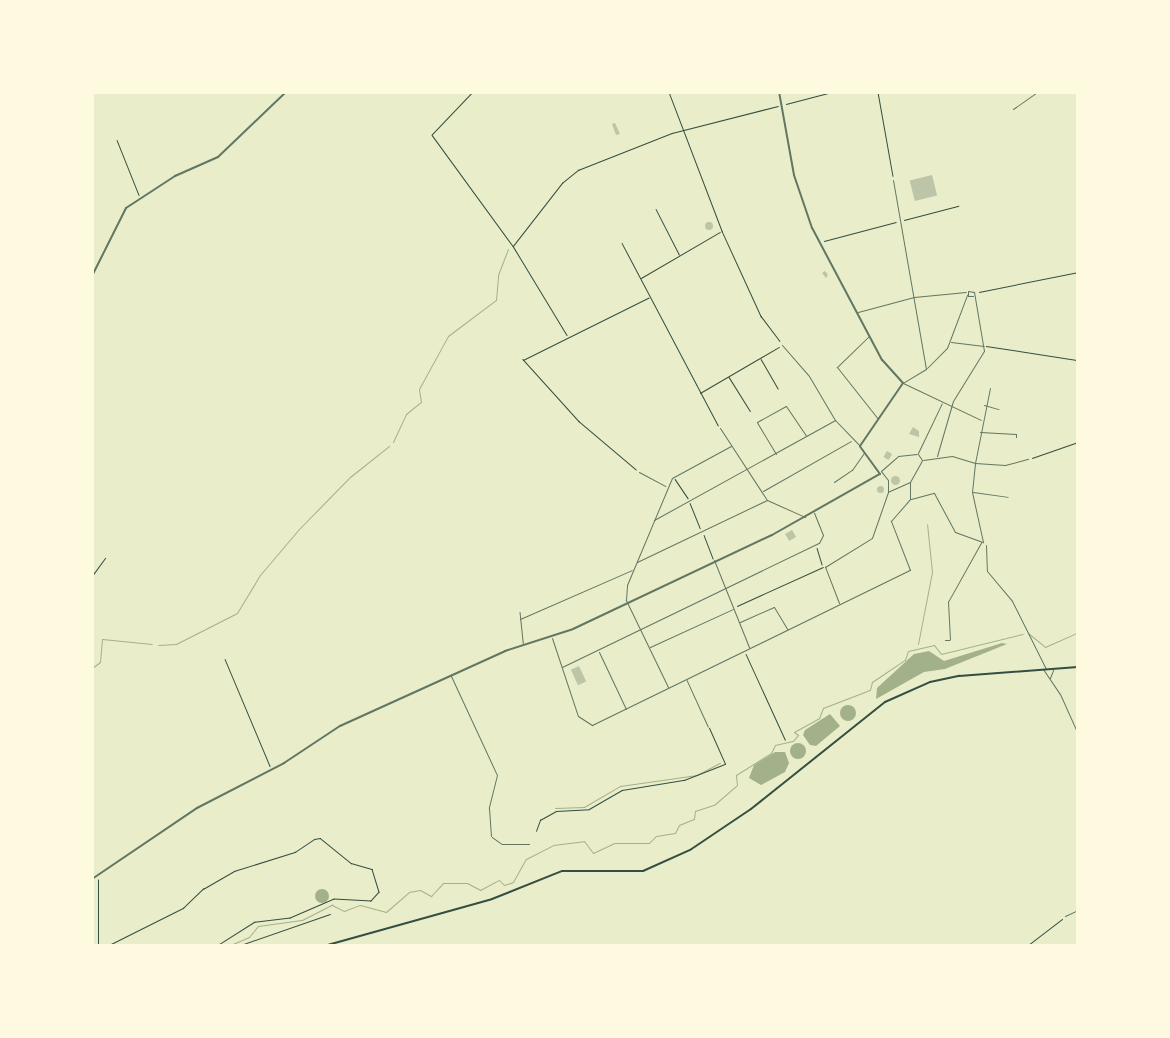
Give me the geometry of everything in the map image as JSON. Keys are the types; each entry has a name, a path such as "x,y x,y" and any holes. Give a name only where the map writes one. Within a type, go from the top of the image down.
{"main road":[{"path":"324,946 492,899 562,871 628,873 661,864 750,809 885,702 950,678 1078,667"}],"street":[{"path":"92,276 119,216 140,197 228,149 286,92"},
{"path":"1013,109 1037,92"},
{"path":"780,93 794,175 820,242 886,367 903,383 952,408 981,420"},
{"path":"893,180 926,369"},
{"path":"857,313 914,298 967,292 974,295"},
{"path":"860,446 903,383 936,363 950,342 967,292"},
{"path":"967,295 974,295"},
{"path":"937,457 952,408 985,346 974,295"},
{"path":"869,336 837,367 878,420"},
{"path":"950,342 985,346"},
{"path":"782,345 809,376 835,420 852,440 860,446 888,480 888,492 872,538 825,567 840,604"},
{"path":"982,543 972,492 981,420 990,388"},
{"path":"918,454 942,403"},
{"path":"984,404 998,409"},
{"path":"776,455 757,422 786,406 806,437"},
{"path":"653,520 747,472 835,420"},
{"path":"720,428 747,472 768,500 805,517"},
{"path":"980,432 1016,434 1016,437"},
{"path":"762,491 852,440"},
{"path":"668,688 626,600 633,570 666,487 674,477 731,446"},
{"path":"834,482 852,470 864,452"},
{"path":"918,454 922,460"},
{"path":"92,880 197,808 272,770 334,729 523,644 552,638 626,600 814,513 881,471 901,455 918,454"},
{"path":"922,460 955,456 975,463 1005,465 1028,459"},
{"path":"910,499 910,482 922,460"},
{"path":"639,472 666,487"},
{"path":"888,492 910,482"},
{"path":"972,492 1008,497"},
{"path":"552,638 578,716 592,725 910,570 891,521 910,499 934,493 955,532 982,543"},
{"path":"636,563 768,500"},
{"path":"562,668 726,591 816,544 823,535 814,513"},
{"path":"986,545 987,571 1012,601 1047,669"},
{"path":"714,560 750,648"},
{"path":"520,619 633,570"},
{"path":"739,622 774,607 787,630"},
{"path":"650,647 734,608"},
{"path":"598,651 626,710"},
{"path":"1050,678 1053,668"},
{"path":"1043,669 1050,678 1078,734"},
{"path":"451,675 497,776 489,808 492,836"},
{"path":"1065,916 1078,910"}],"lane":[{"path":"945,640 950,640 948,602 982,543"},
{"path":"520,612 523,644"},
{"path":"686,679 708,726"},
{"path":"492,836 502,844 530,844"}],"path":[{"path":"473,92 432,135 513,246 567,336"},
{"path":"669,92 722,231 761,316 782,345 700,393"},
{"path":"513,246 578,170 683,131 832,92"},
{"path":"878,92 893,180"},
{"path":"117,140 140,197"},
{"path":"820,242 958,206"},
{"path":"656,209 680,256"},
{"path":"639,279 722,231"},
{"path":"622,243 648,298 720,428"},
{"path":"974,295 1078,272"},
{"path":"639,472 579,422 523,362 524,356 648,298"},
{"path":"985,346 1078,360"},
{"path":"760,358 778,389"},
{"path":"728,376 750,411"},
{"path":"1028,459 1078,442"},
{"path":"702,531 714,560"},
{"path":"734,608 825,567 816,544"},
{"path":"92,576 106,558"},
{"path":"744,650 785,739"},
{"path":"225,659 272,770"},
{"path":"536,831 540,820 556,811 589,809 630,787 684,780 725,764 708,726"},
{"path":"107,946 106,943 183,908 204,888 234,871 295,852 317,838 341,858 372,870 379,892 371,901 334,899 326,905 315,905 290,918 255,922 217,946"},
{"path":"98,876 98,946"},
{"path":"238,946 330,914"},
{"path":"1027,946 1065,916"}],"shaded area":[{"path":"1002,643 1007,644 945,669 924,672 876,699 877,688 914,654 929,651 944,661"},
{"path":"848,705 856,713 848,721 840,713"},
{"path":"830,714 840,726 816,746 810,745 803,735 805,730"},
{"path":"798,743 806,751 798,759 790,751"},
{"path":"775,752 785,752 789,763 785,772 761,785 749,778 754,765"},
{"path":"322,889 327,891 329,896 327,901 322,903 317,901 315,896 317,891"}],"building":[{"path":"615,123 620,134 616,135 612,124"},
{"path":"932,175 937,195 915,201 910,181"},
{"path":"709,222 713,226 709,230 705,226"},
{"path":"825,271 828,275 826,278 822,273"},
{"path":"913,427 919,431 919,437 909,434"},
{"path":"887,451 892,454 889,460 883,457"},
{"path":"895,476 899,480 895,484 891,480"},
{"path":"880,486 883,489 880,492 877,489"},
{"path":"792,530 796,537 789,541 785,534"},
{"path":"579,666 586,681 578,685 571,670"}],"waterway":[{"path":"393,442 406,414 421,402 419,389 448,336 496,300 498,275 508,249"},
{"path":"158,645 176,644 237,613 260,575 299,529 350,477 389,446"},
{"path":"918,644 932,572 927,524"},
{"path":"1028,633 1045,647 1078,632"},
{"path":"228,946 249,937 258,926 302,920 332,905 344,911 360,905 386,912 409,892 420,890 431,896 443,883 467,883 480,890 499,880 504,885 513,882 526,859 553,845 584,841 593,853 614,843 649,843 656,836 675,833 679,825 694,819 695,811 714,805 737,785 736,775 771,753 775,745 793,741 798,735 794,732 819,718 823,708 870,690 872,682 905,660 908,651 934,645 941,654 1023,634"},
{"path":"92,668 100,662 102,639 152,644"},
{"path":"555,808 584,807 620,786 697,775 720,763"}]}
